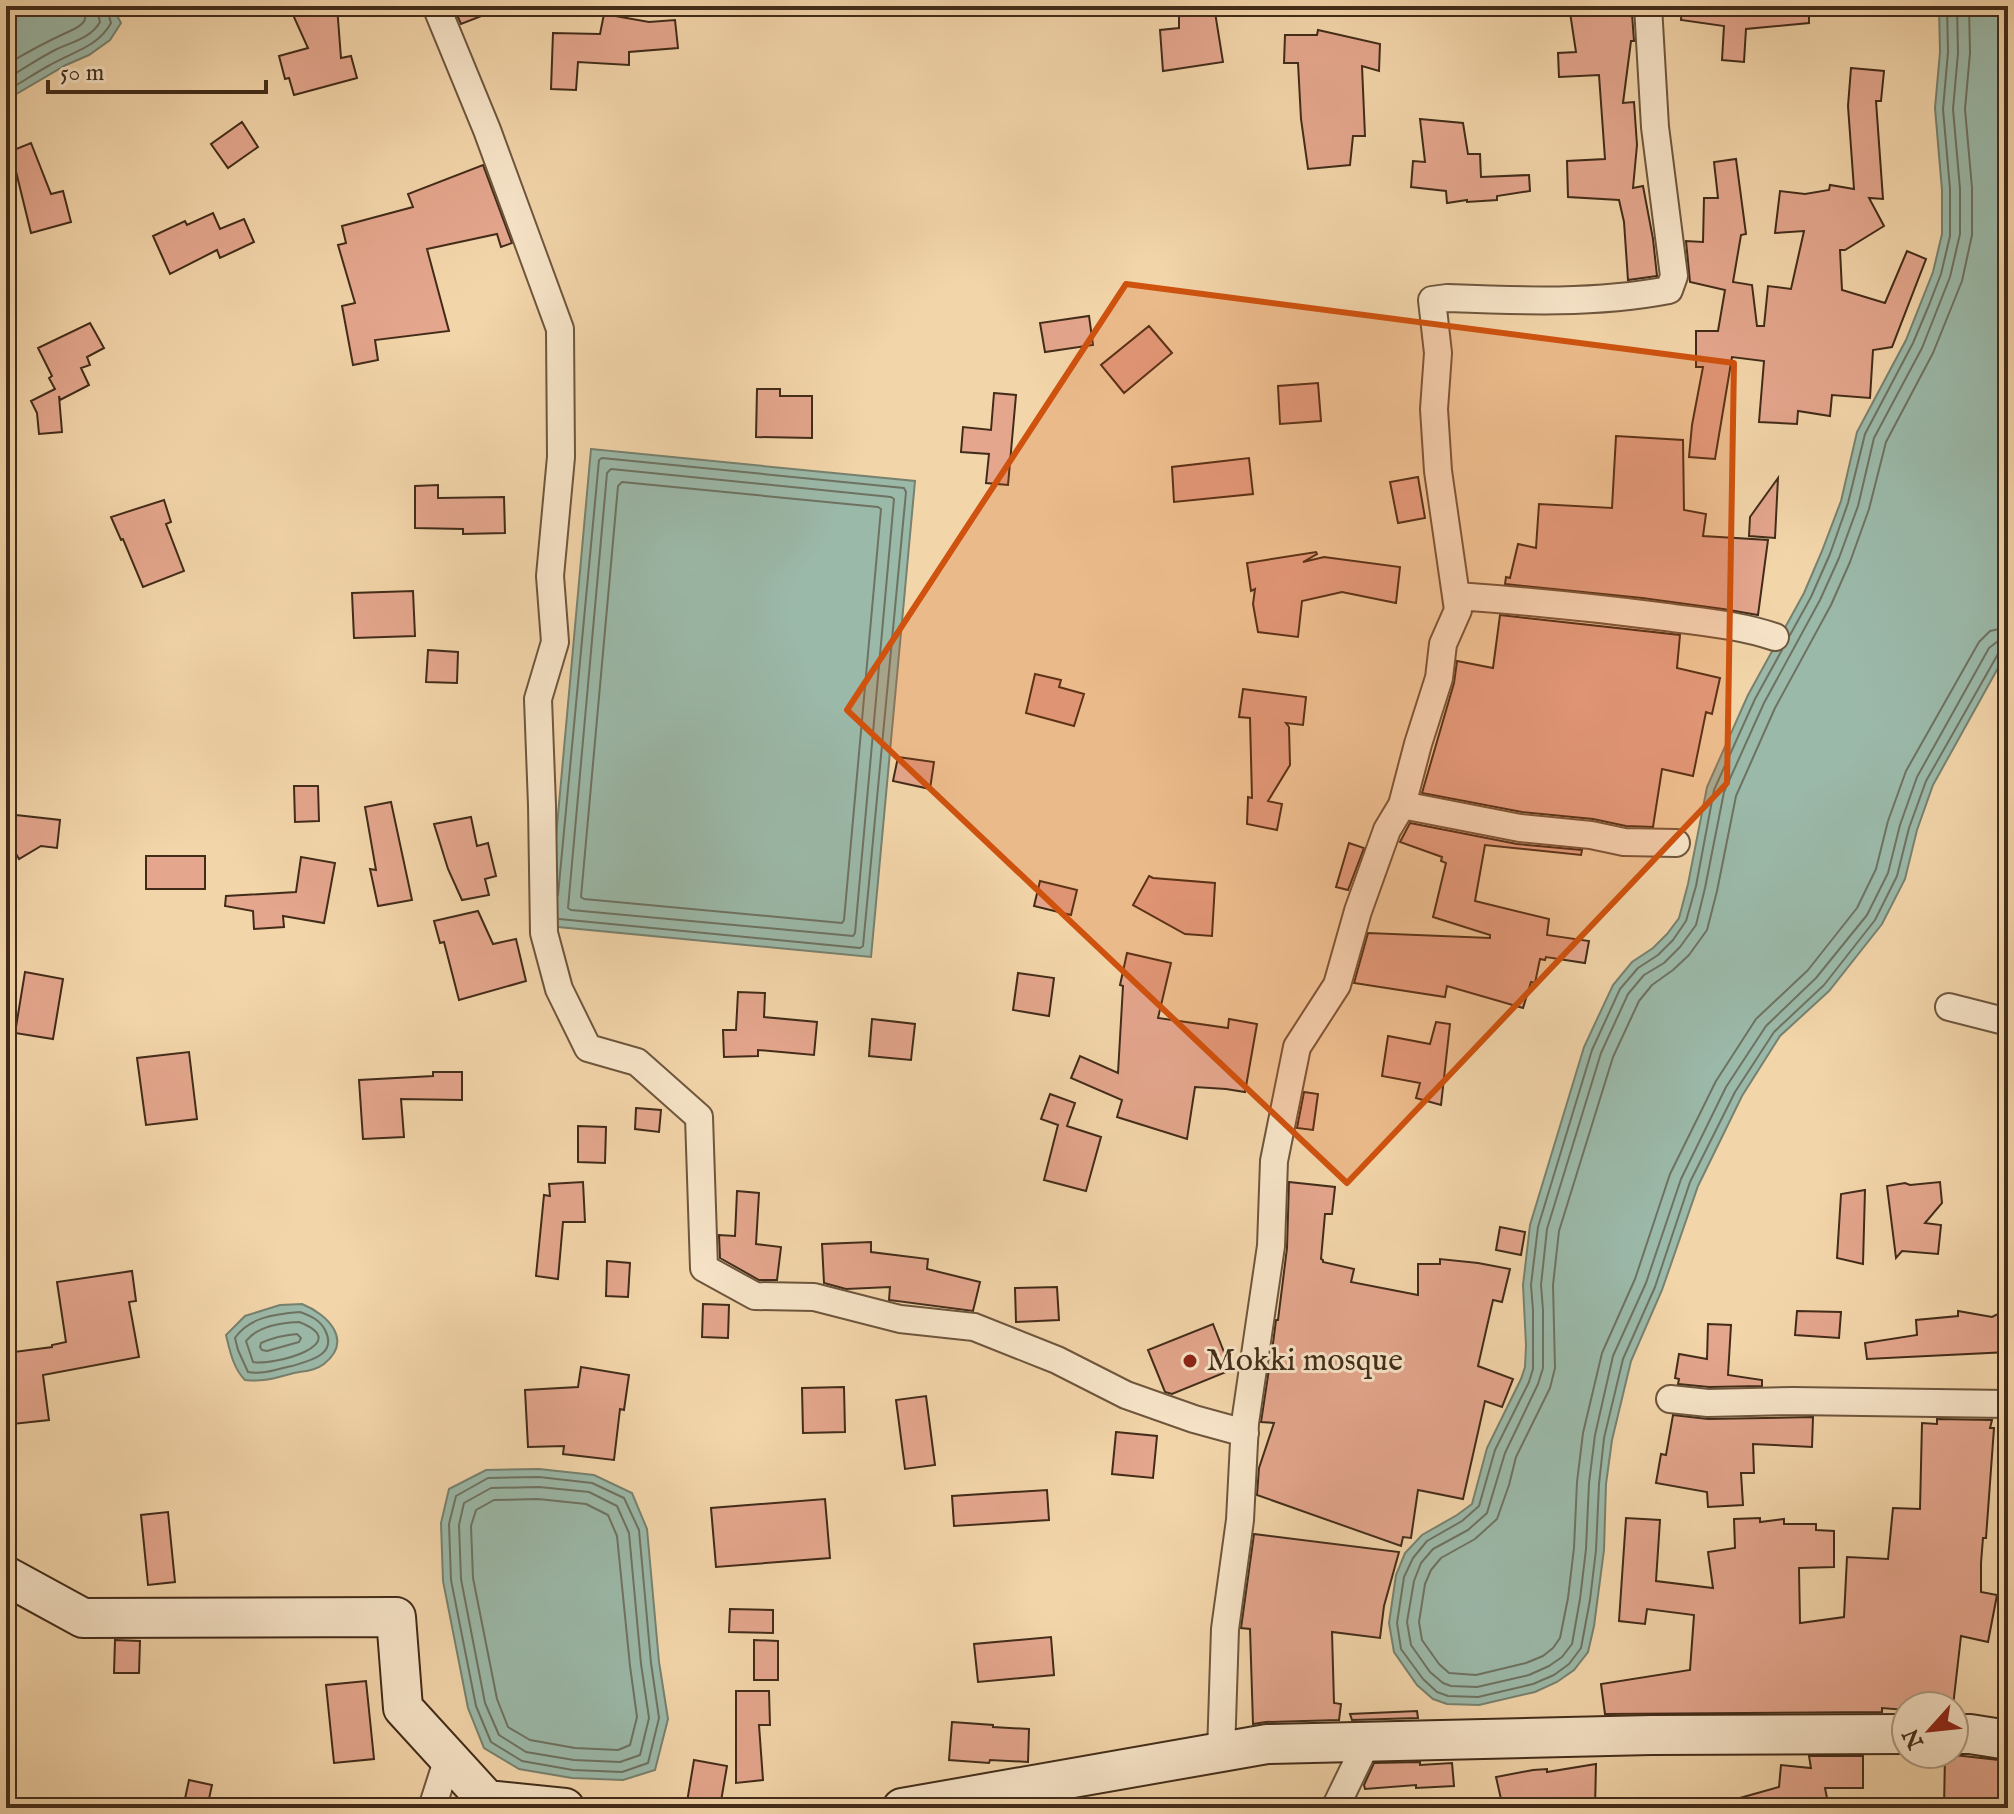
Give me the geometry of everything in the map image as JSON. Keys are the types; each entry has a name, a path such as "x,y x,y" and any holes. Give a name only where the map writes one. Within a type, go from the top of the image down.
{"street":[{"path":"436,6 487,130 560,329 561,457 550,576 555,642 538,699 544,933 559,989 588,1048 637,1062 699,1117 704,1268 755,1296 814,1297 900,1319 974,1327 1057,1360 1126,1395 1245,1433"},
{"path":"1221,1753 1225,1629 1240,1520 1245,1433 1271,1246 1274,1161 1297,1047 1337,985 1358,911 1387,830 1402,805 1439,678 1443,644 1458,610 1438,471 1434,409 1438,353 1432,300 1600,299 1669,290 1674,276 1655,127 1648,6"},
{"path":"1457,596 1662,616 1724,625 1775,637"},
{"path":"1402,805 1520,828 1591,835 1624,842 1676,843"},
{"path":"1949,1007 2008,1022"},
{"path":"1670,1399 1708,1403 2008,1404"},
{"path":"6,1576 83,1618 396,1617 403,1708 487,1800 565,1808"},
{"path":"902,1808 1267,1744 1651,1735 1890,1734"},
{"path":"1970,1734 2008,1740"},
{"path":"1335,1808 1367,1742"},
{"path":"432,1808 448,1758"}],"highlighted area":[{"path":"1126,284 1734,363 1727,783 1347,1183 847,710"}],"water":[{"path":"6,6 112,6 121,23 110,40 89,55 6,100"},
{"path":"1939,6 2008,6 2008,650 1933,785 1917,830 1905,879 1882,924 1829,991 1780,1036 1742,1096 1698,1186 1662,1290 1631,1361 1612,1440 1606,1484 1604,1550 1588,1652 1574,1670 1535,1692 1479,1705 1447,1704 1433,1699 1417,1685 1394,1652 1389,1623 1396,1575 1405,1553 1422,1535 1472,1504 1487,1448 1525,1367 1523,1285 1530,1225 1584,1047 1613,985 1632,962 1667,934 1679,918 1707,787 1748,695 1804,593 1841,501 1857,432 1906,340 1933,272 1942,234 1942,190 1935,108 1940,52"},
{"path":"591,449 915,481 871,957 548,926"},
{"path":"302,1304 320,1314 334,1329 337,1346 333,1355 313,1369 264,1380 245,1380 235,1365 226,1335 245,1316 280,1305"},
{"path":"539,1469 594,1475 632,1493 647,1529 659,1662 668,1719 655,1770 623,1780 572,1778 519,1769 484,1748 468,1708 443,1581 441,1523 449,1489 486,1470"}],"building":[{"path":"289,6 337,6 341,58 351,56 357,78 294,95 289,78 285,79 279,56 308,48"},
{"path":"453,6 501,6 502,8 461,24"},
{"path":"1179,6 1214,6 1223,62 1163,71 1160,30 1179,28"},
{"path":"1569,6 1603,6 1604,14 1632,14 1634,41 1631,41 1623,103 1634,102 1637,145 1633,188 1643,186 1657,276 1628,280 1624,222 1619,200 1568,197 1567,161 1605,159 1599,75 1559,77 1558,53 1576,52"},
{"path":"1682,6 1809,6 1809,23 1746,29 1744,62 1722,60 1724,26 1681,20"},
{"path":"604,14 649,22 675,20 678,48 629,52 629,65 578,62 576,90 551,89 553,33 600,34"},
{"path":"1318,30 1380,44 1379,71 1362,66 1365,136 1353,136 1350,165 1308,169 1298,63 1284,63 1285,35 1317,35"},
{"path":"1851,68 1884,71 1881,101 1876,101 1883,199 1869,198 1884,226 1840,250 1842,290 1885,303 1907,251 1926,259 1892,347 1873,350 1870,398 1832,395 1830,416 1798,411 1797,424 1759,422 1764,361 1732,357 1715,459 1689,457 1703,367 1696,367 1696,331 1718,331 1725,290 1690,282 1686,241 1703,242 1704,198 1718,198 1714,162 1736,159 1746,234 1741,235 1733,282 1752,285 1757,326 1764,326 1768,286 1791,289 1804,231 1775,233 1780,191 1805,194 1829,190 1830,185 1854,189 1848,106"},
{"path":"1420,119 1463,123 1468,154 1480,154 1481,177 1529,175 1530,191 1497,196 1497,200 1447,203 1446,191 1411,187 1413,161 1425,162"},
{"path":"242,122 258,147 228,168 211,144"},
{"path":"31,143 51,194 63,191 71,222 31,233 11,151"},
{"path":"483,165 512,243 501,247 497,234 427,249 449,331 375,340 378,360 353,365 342,306 355,303 338,245 346,243 342,226 413,207 408,194"},
{"path":"213,213 220,229 244,219 254,242 220,258 217,250 170,274 153,236 185,221 187,225"},
{"path":"1089,316 1093,345 1045,352 1040,323"},
{"path":"90,323 104,348 87,357 90,365 81,368 89,385 60,400 59,396 62,432 39,434 37,413 31,401 55,389 38,348"},
{"path":"1149,326 1172,353 1124,393 1101,365"},
{"path":"1318,383 1321,421 1280,424 1278,386"},
{"path":"757,389 780,389 780,396 812,396 812,438 756,437"},
{"path":"994,393 1016,395 1008,485 986,483 989,454 961,452 963,427 991,430"},
{"path":"1616,436 1683,440 1684,510 1706,514 1703,536 1768,540 1758,615 1642,598 1505,584 1506,577 1510,578 1518,544 1536,548 1539,504 1612,508"},
{"path":"1249,458 1253,494 1174,502 1172,467"},
{"path":"1418,477 1425,518 1398,523 1390,482"},
{"path":"1778,478 1775,538 1749,536 1750,517"},
{"path":"438,485 438,498 504,497 505,533 463,534 463,529 415,528 415,486"},
{"path":"164,500 171,522 166,524 184,571 143,587 111,517"},
{"path":"1316,552 1303,562 1324,557 1400,567 1396,603 1342,592 1302,601 1298,637 1258,632 1253,604 1255,589 1251,591 1247,563"},
{"path":"413,591 415,636 354,638 352,593"},
{"path":"1500,615 1680,635 1677,668 1720,678 1712,714 1706,712 1693,776 1662,769 1653,827 1522,812 1422,793 1454,683 1457,661 1493,668"},
{"path":"428,650 458,652 457,683 426,682"},
{"path":"1035,674 1061,680 1059,687 1084,694 1074,726 1026,713"},
{"path":"1243,689 1306,697 1303,725 1286,723 1289,727 1290,765 1268,801 1282,804 1277,830 1247,824 1248,797 1252,798 1250,718 1239,717"},
{"path":"898,757 934,762 930,789 893,781"},
{"path":"294,786 318,786 319,821 295,822"},
{"path":"391,802 412,900 378,906 370,869 376,870 365,807"},
{"path":"16,815 60,820 57,848 41,846 19,859 6,836 6,821"},
{"path":"471,817 477,846 488,843 496,876 485,879 489,895 462,900 448,869 434,824"},
{"path":"1410,823 1517,844 1582,850 1581,855 1485,845 1475,901 1549,919 1547,935 1589,941 1585,963 1546,957 1545,960 1540,959 1535,983 1531,982 1523,1008 1447,986 1445,997 1354,983 1368,933 1490,938 1490,935 1433,917 1446,863 1441,861 1442,857 1400,842"},
{"path":"1349,843 1364,848 1348,890 1336,887"},
{"path":"146,856 205,856 205,889 146,889"},
{"path":"301,857 335,863 324,923 283,916 284,927 254,929 253,911 225,906 226,896 296,892"},
{"path":"1149,876 1215,883 1212,936 1185,934 1133,905"},
{"path":"1040,881 1077,890 1071,915 1034,906"},
{"path":"478,911 493,944 516,939 526,981 459,1000 444,942 440,943 434,921"},
{"path":"1127,953 1171,963 1158,1018 1228,1028 1229,1019 1257,1024 1245,1092 1195,1087 1187,1139 1117,1117 1122,1100 1071,1078 1080,1056 1118,1073 1123,986 1120,985"},
{"path":"25,972 63,979 53,1039 15,1033"},
{"path":"1018,973 1054,978 1049,1016 1013,1010"},
{"path":"738,992 765,993 764,1017 817,1022 814,1055 758,1050 758,1056 724,1057 723,1030 736,1030"},
{"path":"872,1019 915,1024 911,1060 869,1056"},
{"path":"1436,1022 1450,1024 1441,1105 1416,1098 1420,1083 1382,1076 1388,1036 1430,1044"},
{"path":"189,1052 197,1119 146,1125 137,1058"},
{"path":"433,1072 462,1072 462,1100 401,1099 404,1137 363,1139 359,1080 433,1076"},
{"path":"1304,1092 1318,1094 1313,1130 1297,1128"},
{"path":"1050,1094 1075,1103 1067,1126 1101,1137 1086,1191 1044,1180 1058,1125 1041,1119"},
{"path":"636,1108 661,1110 659,1132 635,1129"},
{"path":"578,1126 606,1127 605,1163 578,1162"},
{"path":"583,1182 585,1222 563,1222 558,1279 536,1276 544,1195 550,1196 549,1184"},
{"path":"1289,1182 1335,1187 1332,1214 1325,1214 1321,1259 1354,1269 1351,1282 1418,1295 1418,1264 1440,1264 1440,1259 1510,1269 1502,1302 1493,1300 1478,1366 1513,1379 1502,1407 1485,1401 1463,1499 1418,1490 1411,1538 1403,1537 1401,1546 1257,1495 1259,1468 1274,1423 1261,1422 1287,1248"},
{"path":"1940,1182 1942,1203 1925,1223 1941,1225 1938,1254 1902,1251 1896,1258 1887,1186"},
{"path":"1865,1190 1863,1264 1837,1258 1841,1194"},
{"path":"737,1191 759,1193 756,1244 781,1247 777,1280 759,1280 720,1258 719,1235 735,1236"},
{"path":"1500,1227 1525,1232 1521,1255 1496,1250"},
{"path":"871,1242 871,1252 928,1259 927,1269 980,1282 973,1311 889,1300 890,1287 846,1289 824,1283 822,1244"},
{"path":"607,1261 630,1263 628,1297 606,1296"},
{"path":"132,1271 136,1301 129,1302 139,1357 43,1375 49,1420 13,1424 6,1353 66,1342 57,1282"},
{"path":"1057,1287 1059,1320 1016,1322 1015,1288"},
{"path":"703,1304 729,1305 728,1338 702,1337"},
{"path":"2008,1309 2008,1352 1867,1359 1865,1343 1917,1335 1916,1320 1958,1316 1958,1311 1992,1317"},
{"path":"1797,1311 1841,1312 1839,1338 1795,1335"},
{"path":"1213,1324 1231,1370 1172,1394 1165,1392 1148,1350"},
{"path":"1708,1324 1731,1325 1728,1375 1762,1380 1762,1386 1678,1384 1679,1379 1675,1378 1679,1354 1707,1359"},
{"path":"581,1367 629,1375 624,1410 620,1409 614,1460 563,1454 564,1446 528,1447 525,1390 578,1387"},
{"path":"844,1387 845,1432 803,1433 802,1388"},
{"path":"926,1396 935,1465 905,1469 896,1400"},
{"path":"1673,1415 1708,1419 1813,1417 1812,1447 1753,1444 1754,1473 1741,1473 1743,1505 1708,1507 1707,1492 1656,1483 1661,1454 1666,1455"},
{"path":"1937,1419 1992,1420 1990,1428 1994,1428 1981,1592 1997,1595 1988,1642 1961,1636 1955,1690 1890,1690 1890,1709 1882,1708 1882,1712 1605,1714 1601,1684 1690,1670 1694,1615 1647,1609 1645,1624 1619,1621 1626,1518 1660,1520 1656,1581 1713,1588 1708,1552 1735,1548 1734,1519 1760,1518 1760,1522 1784,1519 1784,1524 1816,1524 1816,1530 1834,1531 1834,1567 1799,1568 1800,1623 1844,1617 1847,1557 1888,1559 1893,1508 1920,1509 1922,1423 1937,1424"},
{"path":"1116,1432 1157,1436 1153,1478 1112,1474"},
{"path":"1047,1490 1049,1520 954,1526 952,1496"},
{"path":"825,1499 830,1558 716,1567 711,1508"},
{"path":"168,1512 175,1582 148,1585 141,1515"},
{"path":"1254,1534 1399,1552 1384,1606 1380,1638 1332,1632 1334,1703 1341,1704 1339,1720 1253,1724 1250,1629 1241,1628"},
{"path":"730,1609 773,1610 773,1633 729,1632"},
{"path":"1051,1637 1054,1675 978,1682 974,1644"},
{"path":"115,1640 140,1641 139,1673 114,1673"},
{"path":"754,1640 778,1641 778,1680 754,1680"},
{"path":"366,1681 374,1759 334,1763 326,1685"},
{"path":"736,1691 769,1691 770,1725 759,1725 763,1780 736,1783"},
{"path":"1417,1711 1418,1718 1352,1720 1350,1714"},
{"path":"952,1722 1029,1729 1028,1762 949,1760"},
{"path":"1809,1756 1863,1756 1863,1788 1825,1788 1829,1808 1730,1808 1729,1801 1779,1787 1781,1765 1811,1768"},
{"path":"1970,1757 2008,1761 2008,1808 1944,1808 1945,1770 1970,1770"},
{"path":"694,1760 727,1766 720,1807 687,1802"},
{"path":"1420,1762 1420,1765 1452,1763 1454,1786 1365,1789 1374,1763"},
{"path":"1596,1764 1595,1808 1503,1808 1496,1777"},
{"path":"189,1780 212,1785 207,1808 183,1808"}],"place":[{"name":"Mokki mosque","path":"1190,1361"}]}
